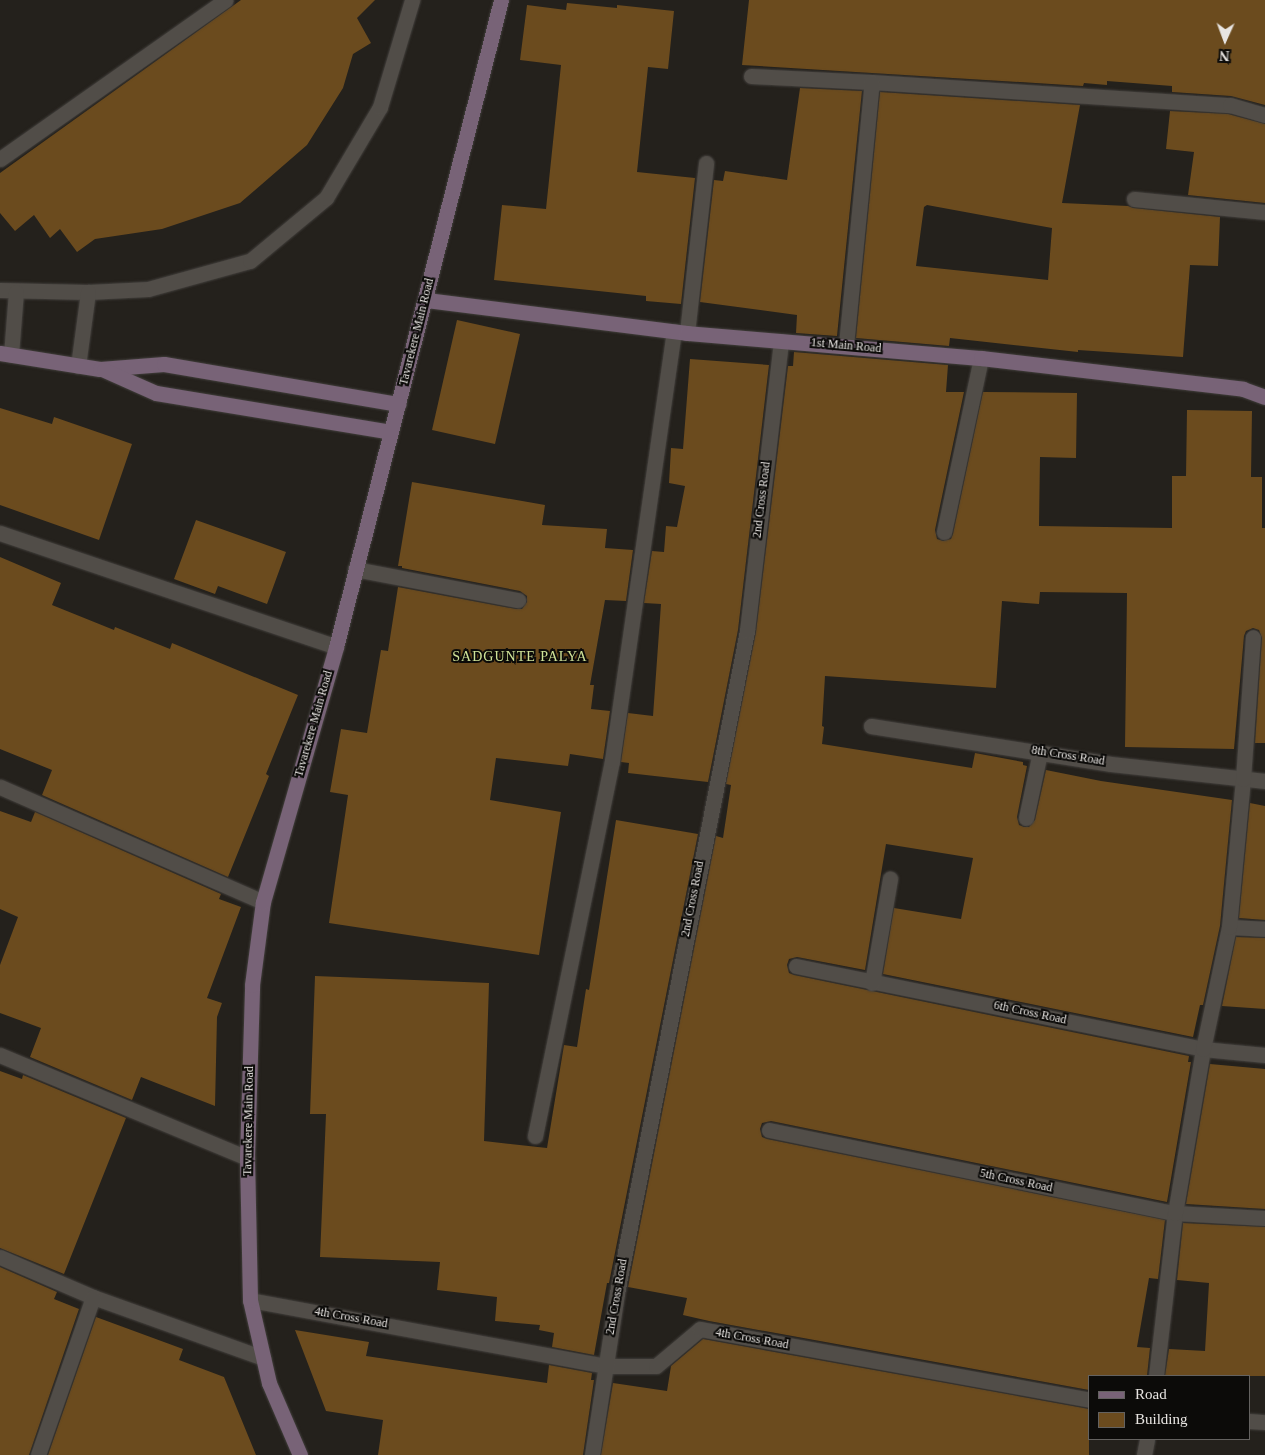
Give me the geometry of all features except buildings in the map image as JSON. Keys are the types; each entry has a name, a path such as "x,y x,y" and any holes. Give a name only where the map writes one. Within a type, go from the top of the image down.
{"main road":[{"name":"Tavarekere Main Road","path":"300,1455 269,1382 250,1300 247,1158 252,985 263,902 336,647 501,0"},
{"name":"1st Main Road","path":"426,300 680,332 981,358 1243,389 1265,396"},
{"path":"6,354 100,369 164,364 399,404"},
{"path":"100,369 156,393 391,432"}],"street":[{"path":"0,159 225,0"},
{"path":"0,290 16,292 88,292 148,289 250,261 326,198 380,106 412,0"},
{"path":"751,76 1230,105 1265,115"},
{"path":"846,345 872,82"},
{"path":"535,1136 612,761 706,163"},
{"path":"1134,199 1265,212"},
{"path":"6,354 16,292"},
{"path":"78,366 88,292"},
{"name":"2nd Cross Road","path":"592,1455 620,1274 747,631 781,341"},
{"path":"944,532 981,358"},
{"path":"0,533 336,647"},
{"path":"356,569 518,600"},
{"path":"1156,1375 1174,1213 1203,1049 1229,927 1243,779 1253,636"},
{"name":"8th Cross Road","path":"871,726 1111,764 1265,782"},
{"path":"1026,818 1040,752"},
{"path":"0,786 263,902"},
{"path":"872,983 890,880"},
{"path":"1229,927 1265,929"},
{"name":"6th Cross Road","path":"796,966 1203,1049 1265,1055"},
{"path":"0,1055 247,1158"},
{"name":"5th Cross Road","path":"769,1130 1174,1213 1265,1218"},
{"path":"0,1257 93,1297 263,1358"},
{"path":"38,1455 93,1297"},
{"name":"4th Cross Road","path":"250,1300 605,1366 656,1366 700,1329 1088,1400"},
{"path":"1250,1421 1265,1422"},
{"path":"1144,1455 1147,1440"}],"district":[{"name":"SADGUNTE PALYA","path":"520,657"}]}
